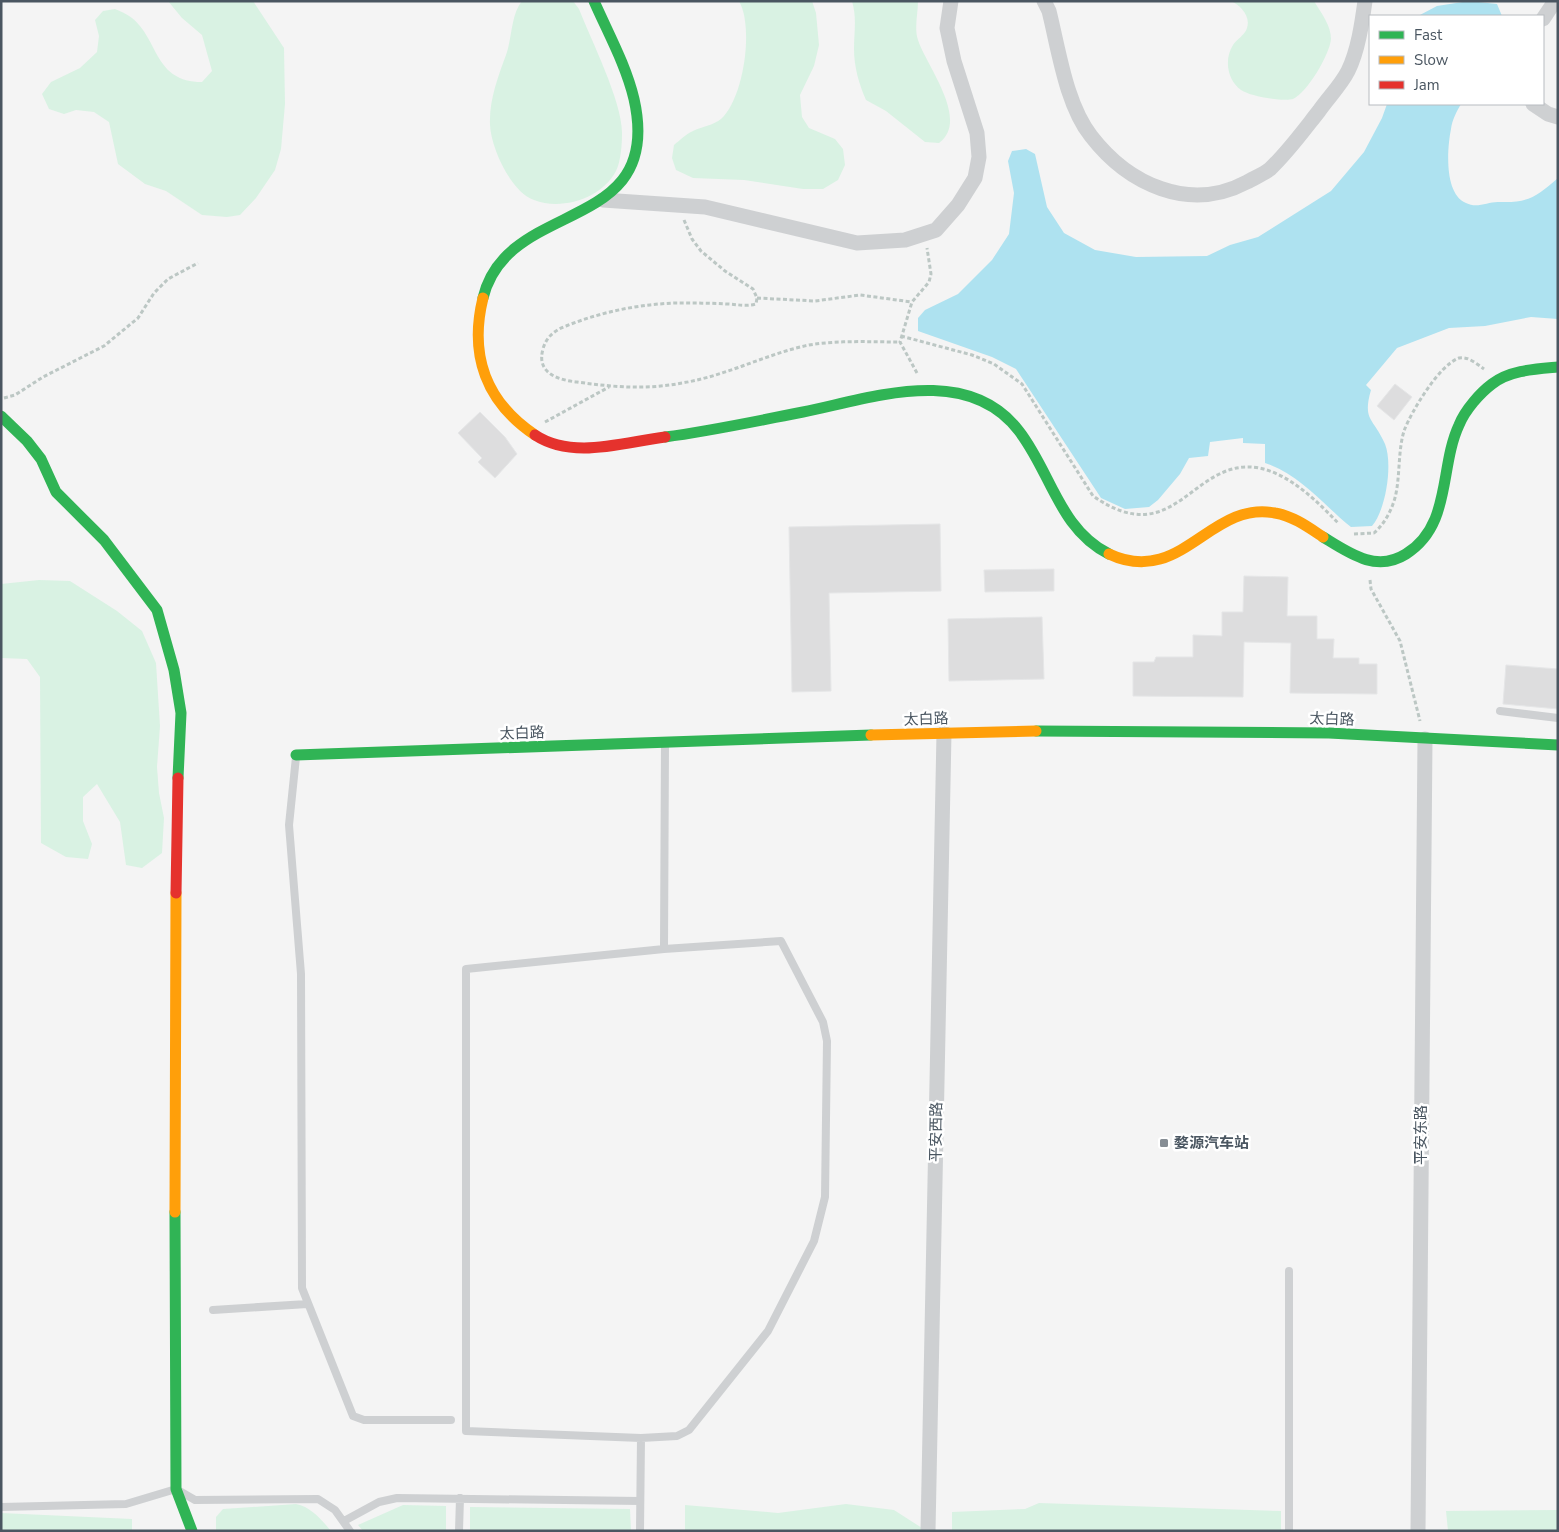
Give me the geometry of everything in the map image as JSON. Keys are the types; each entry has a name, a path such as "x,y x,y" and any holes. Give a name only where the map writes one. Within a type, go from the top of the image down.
{"street":[{"path":"594,1 633,96 639,119 639,141 633,162 624,178 603,200 511,249 496,267 482,296 479,334 482,370 489,391 503,408 545,442 562,447 583,448 702,433 911,390 943,391 986,402 1009,417 1024,436 1070,518 1084,538 1123,561 1139,563 1173,557 1241,513 1259,512 1277,513 1300,521 1351,554 1375,564 1391,561 1410,554 1424,540 1437,520 1457,429 1468,410 1493,383 1524,370 1558,367"},
{"path":"603,200 682,205 731,212 857,243 905,240 936,230 958,205 975,178 979,157 977,133 954,61 947,28 951,1"},
{"path":"1044,1 1049,12 1075,111 1091,136 1132,177 1165,190 1187,194 1210,194 1239,186 1269,170 1306,128 1348,71 1362,25 1365,1"},
{"path":"1544,18 1555,1"},
{"path":"1534,105 1548,114 1558,117"},
{"path":"1,416 27,441 40,458 56,492 104,540 157,610 174,670 180,713 176,837 174,1409 176,1489 192,1531"},
{"name":"太白路","path":"296,755 665,744 944,733 1329,733 1424,739 1492,740 1558,746"},
{"name":"平安西路","path":"928,1531 944,733"},
{"name":"平安东路","path":"1418,1531 1424,739"}],"lane":[{"path":"1500,711 1558,718"},
{"path":"664,949 665,744"},
{"path":"296,755 289,825 301,974 302,1288 353,1416 364,1420 451,1420"},
{"path":"780,941 823,1022 827,1041 825,1197 814,1241 768,1332 689,1430 677,1436 641,1438 466,1431 466,969 664,949 780,941"},
{"path":"1289,1272 1289,1531"},
{"path":"213,1310 307,1304"},
{"path":"640,1531 641,1438"},
{"path":"1,1507 126,1504 176,1489 195,1500 318,1500 335,1510 350,1531"},
{"path":"344,1521 379,1502 397,1498 640,1501"},
{"path":"459,1531 460,1498"}],"path":[{"path":"682,205 684,220 692,239 701,251 725,271 753,289 757,298 756,304 748,306 674,303 636,307 564,326 550,335 544,343 542,354 544,366 550,375 563,380 610,387 645,388 684,383 811,345 900,342"},
{"path":"923,234 931,274 929,282 912,302 900,342 915,368 923,390"},
{"path":"1,398 15,395 43,377 104,346 138,318 154,292 168,279 198,263"},
{"path":"757,298 815,302 860,296 912,302"},
{"path":"902,336 994,364 1022,384 1093,496 1109,507 1126,513 1144,515 1156,513 1175,504 1224,472 1240,467 1258,468 1271,471 1302,490 1317,501 1340,525"},
{"path":"1347,530 1361,535 1374,533 1382,525 1394,502 1404,432 1417,404 1442,372 1459,358 1468,359 1501,380"},
{"path":"532,433 551,417 610,387"},
{"path":"1366,560 1371,589 1400,641 1424,739"}],"green space":[{"path":"168,1 253,1 284,48 285,104 281,149 275,170 256,198 240,215 227,217 202,215 166,191 145,184 118,164 109,122 94,112 76,110 64,114 49,109 42,94 51,82 80,68 97,52 99,36 95,20 103,11 115,9 130,17 141,27 166,68 186,80 202,82 212,71 202,35 182,18"},
{"path":"522,1 573,1 579,9 612,89 621,121 621,152 616,171 610,180 591,195 569,203 545,203 534,200 518,188 510,179 498,157 491,134 490,116 497,80 508,49 518,6"},
{"path":"739,1 812,1 816,13 819,45 814,66 800,95 802,117 809,128 835,139 843,149 845,165 838,180 823,189 803,189 744,180 693,178 676,170 672,158 674,145 690,132 721,119 736,95 741,79 746,44 746,27"},
{"path":"852,1 918,1 916,26 918,40 944,93 948,107 950,121 947,133 939,143 925,142 886,111 866,100 859,82 855,62 855,19"},
{"path":"1231,1 1314,1 1331,34 1330,46 1317,72 1299,95 1288,100 1274,99 1245,92 1236,86 1228,69 1228,57 1233,45 1245,33 1248,24 1244,12"},
{"path":"39,580 70,581 117,611 142,631 156,663 160,726 157,767 159,793 164,818 162,853 142,868 126,865 120,822 97,784 83,797 83,821 92,844 88,859 66,857 41,843 40,677 27,659 1,658 1,584"},
{"path":"1039,1503 1281,1511 1281,1531 952,1531 952,1512 1025,1509"},
{"path":"296,1504 311,1511 331,1531 216,1531 216,1517 223,1509"},
{"path":"846,1504 894,1510 922,1528 922,1531 685,1531 685,1505 778,1513"},
{"path":"403,1505 446,1506 446,1531 363,1531 358,1525"},
{"path":"470,1507 630,1509 631,1531 470,1531"},
{"path":"1558,1510 1558,1531 1448,1531 1446,1511"},
{"path":"1,1513 132,1519 132,1531 1,1531"}],"water":[{"path":"1469,1 1497,4 1502,15 1420,15 1437,6"},
{"path":"1387,105 1460,105 1452,126 1448,159 1449,170 1454,190 1459,198 1470,205 1526,200 1538,194 1558,178 1558,319 1531,317 1485,326 1449,328 1397,348 1366,385 1371,390 1368,408 1370,419 1385,444 1388,463 1387,487 1381,509 1372,526 1351,527 1300,482 1278,468 1265,463 1265,444 1243,443 1243,438 1210,442 1208,456 1189,458 1180,474 1158,500 1149,507 1125,509 1101,498 1016,369 992,357 918,331 918,318 925,310 958,294 992,260 1009,234 1014,193 1008,161 1012,151 1026,149 1035,154 1047,207 1064,233 1095,250 1136,257 1207,256 1230,245 1258,237 1331,191 1364,152"}],"building":[{"path":"1395,384 1412,397 1394,420 1377,406"},
{"path":"480,412 505,437 517,454 495,478 478,462 482,458 458,433"},
{"path":"940,524 941,591 829,593 831,691 792,692 789,527"},
{"path":"1054,569 1054,591 985,592 984,570"},
{"path":"1244,576 1288,577 1287,616 1317,616 1317,639 1334,639 1333,658 1359,658 1359,664 1377,664 1377,694 1290,693 1291,643 1244,642 1243,697 1133,696 1133,662 1154,662 1156,657 1193,657 1193,635 1222,636 1222,612 1243,612"},
{"path":"1042,617 1044,679 949,681 948,619"},
{"path":"1506,665 1558,669 1558,709 1503,704"}],"traffic: fast":[{"path":"483,298 498,266 521,244 606,196 627,174 637,143 634,99 622,61 594,1"},
{"path":"1323,537 1363,559 1384,562 1406,554 1421,542 1431,528 1438,512 1453,442 1459,425 1473,402 1499,379 1524,371 1558,367"},
{"path":"665,437 734,426 888,394 946,391 973,397 998,410 1019,431 1040,464 1067,515 1078,530 1092,543 1109,554"},
{"path":"1,416 27,441 41,459 56,492 104,540 157,610 174,670 181,713 178,778"},
{"path":"1036,731 1329,733 1558,745"},
{"path":"296,755 871,735"},
{"path":"175,1212 176,1489 192,1531"}],"traffic: slow":[{"path":"483,298 478,339 480,358 485,376 504,408 535,435"},
{"path":"1109,554 1134,561 1156,560 1176,553 1213,529 1232,519 1252,512 1275,513 1288,517 1300,522 1323,537"},
{"path":"871,735 1036,731"},
{"path":"175,1212 176,893"}],"traffic: jam":[{"path":"535,435 566,447 582,448 665,437"},
{"path":"176,893 178,778"}],"place":[{"name":"婺源汽车站","path":"1164,1143"}]}
